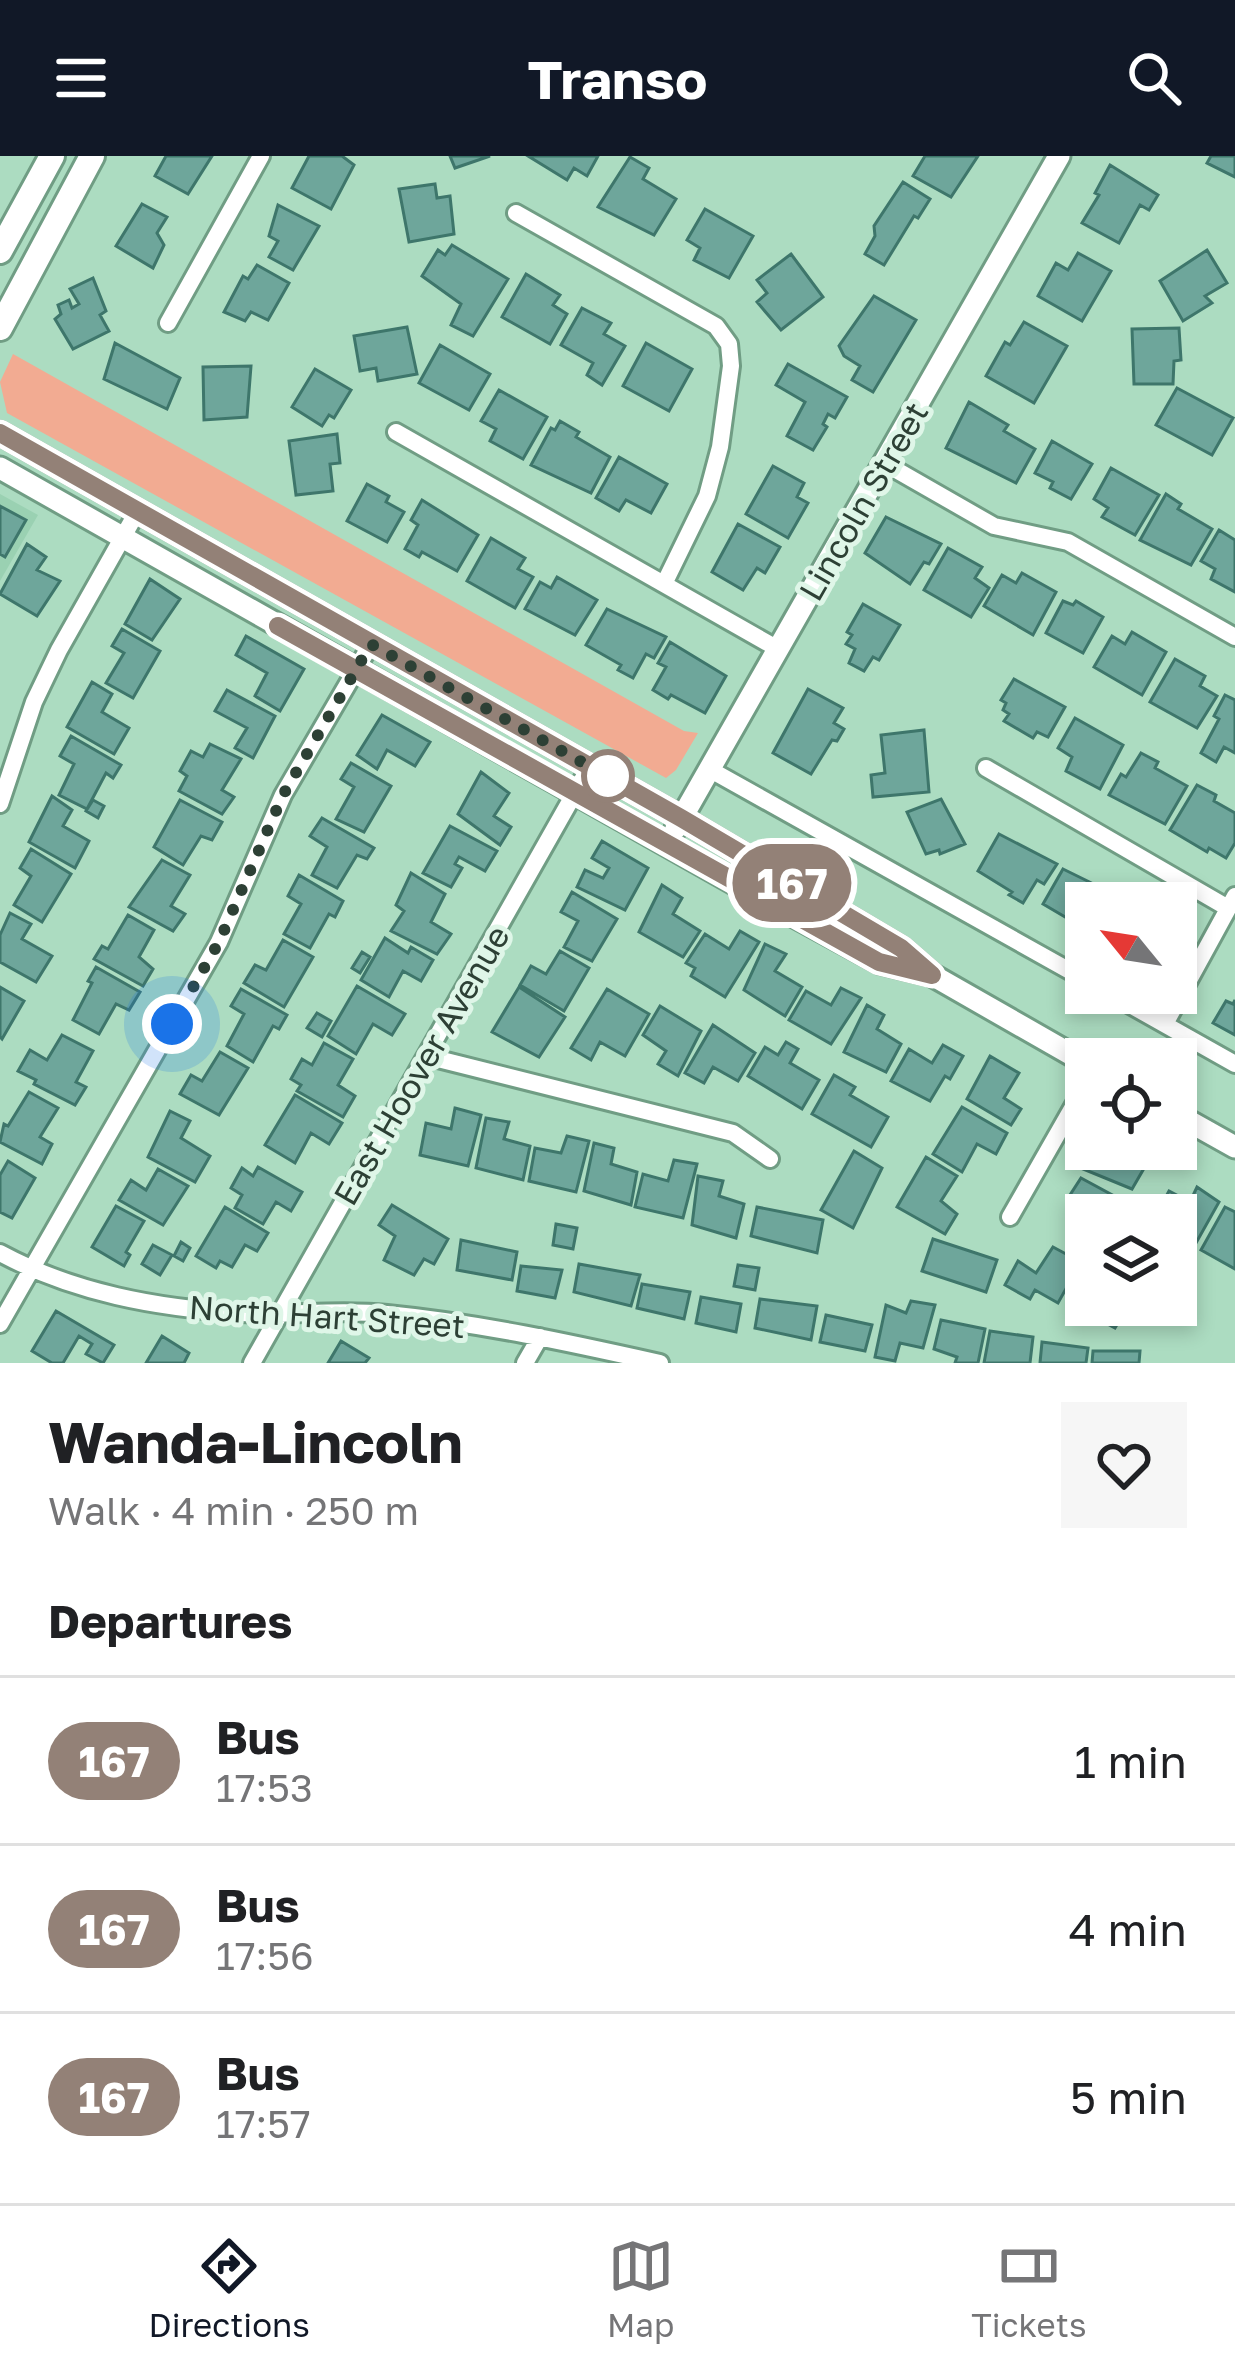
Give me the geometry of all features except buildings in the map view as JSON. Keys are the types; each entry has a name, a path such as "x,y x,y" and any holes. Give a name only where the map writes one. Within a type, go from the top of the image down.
{"main road":[{"path":"0,251 52,156"},
{"path":"0,328 88,165"}],"street":[{"path":"52,156 88,165"},
{"path":"168,323 261,156"},
{"name":"Lincoln Street","path":"666,845 1059,156"},
{"path":"516,213 716,326 728,344 729,386 707,496 664,584"},
{"path":"396,432 778,649"},
{"path":"0,433 681,818 901,948 932,975 1065,1051"},
{"path":"884,463 994,526 1068,542 1235,637"},
{"path":"0,468 879,962 932,975"},
{"path":"0,804 42,685 137,512"},
{"path":"0,1324 219,942 283,795 371,644"},
{"name":"East Hoover Avenue","path":"252,1363 590,766"},
{"path":"986,768 1232,902 1165,1024"},
{"path":"709,769 1065,968"},
{"path":"1147,1014 1235,1064"},
{"path":"426,1056 733,1133 770,1160"},
{"path":"1010,1217 1065,1121"},
{"path":"1197,1126 1235,1148"},
{"name":"North Hart Street","path":"0,1253 67,1284 124,1298 240,1313 381,1313 540,1337 660,1363"},
{"path":"525,1363 540,1337"}],"shaded area":[{"path":"13,354 684,731 698,733 666,778 7,413 0,382"},
{"path":"0,494 38,515 0,581"}],"bus line":[{"name":"167","path":"0,433 681,818 901,948 932,975 879,962 278,626"}],"route":[{"path":"172,1024 219,942 283,795 371,644 621,784 608,776"}]}
